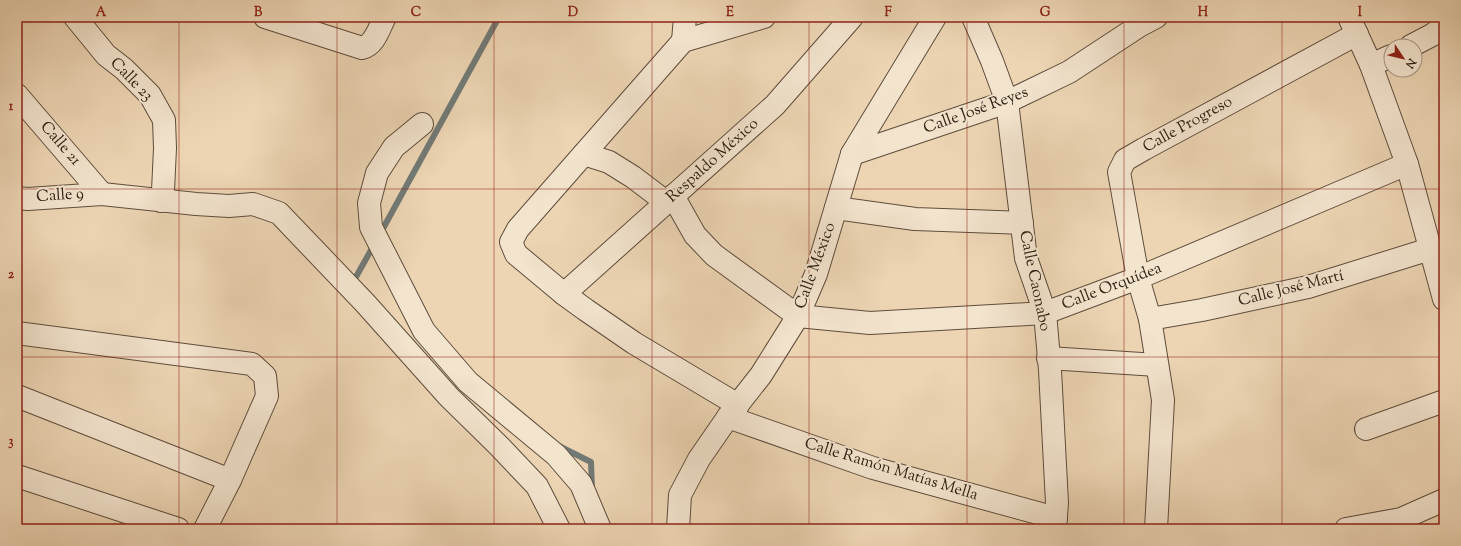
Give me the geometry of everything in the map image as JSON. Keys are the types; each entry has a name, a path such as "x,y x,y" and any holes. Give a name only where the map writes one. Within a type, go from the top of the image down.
{"street":[{"name":"Calle 23","path":"75,17 106,55 124,69 150,95 164,120 165,148 161,201"},
{"path":"265,17 362,48 371,44 385,17"},
{"path":"682,41 685,17"},
{"path":"764,17 682,41 584,154 609,162 669,199 695,235 714,255 798,316"},
{"name":"Respaldo México","path":"564,294 775,105 852,17"},
{"name":"Calle México","path":"678,529 680,495 699,459 761,375 798,316 816,274 852,154 935,17"},
{"name":"Calle Caonabo","path":"972,17 992,61 1007,102 1026,258 1045,313 1057,503 1055,524"},
{"name":"Calle José Reyes","path":"852,154 1007,102 1070,72 1139,26 1156,17"},
{"path":"1353,26 1371,65 1406,164 1444,299"},
{"name":"Calle Progreso","path":"1156,529 1163,400 1150,319 1138,278 1119,172 1125,160 1353,26"},
{"path":"1423,40 1444,26"},
{"path":"1371,65 1383,60"},
{"name":"Calle 21","path":"17,95 102,194"},
{"path":"422,124 394,147 377,173 369,203 371,227 424,331 468,382 556,455 580,484 600,529"},
{"name":"Calle Ramón Matías Mella","path":"584,154 518,229 511,242 516,254 564,294 733,411 873,468 1055,524"},
{"name":"Calle Orquídea","path":"798,316 870,323 1045,313 1138,278 1406,164"},
{"name":"Calle 9","path":"17,198 28,199 102,194 161,201 229,206 253,204 279,213 365,303 449,396 537,486 559,529"},
{"path":"836,208 915,219 1022,223"},
{"name":"Calle José Martí","path":"1150,319 1202,310 1308,287 1430,249"},
{"path":"17,333 252,364 265,376 267,396 230,480 206,529"},
{"path":"1048,358 1157,365"},
{"path":"17,396 230,480"},
{"path":"1366,429 1444,402"},
{"path":"17,476 178,529"},
{"path":"1346,529 1401,519 1444,500"}],"waterway":[{"path":"380,234 499,17"},
{"path":"352,284 375,243"},
{"path":"559,446 591,462 592,489"}]}
